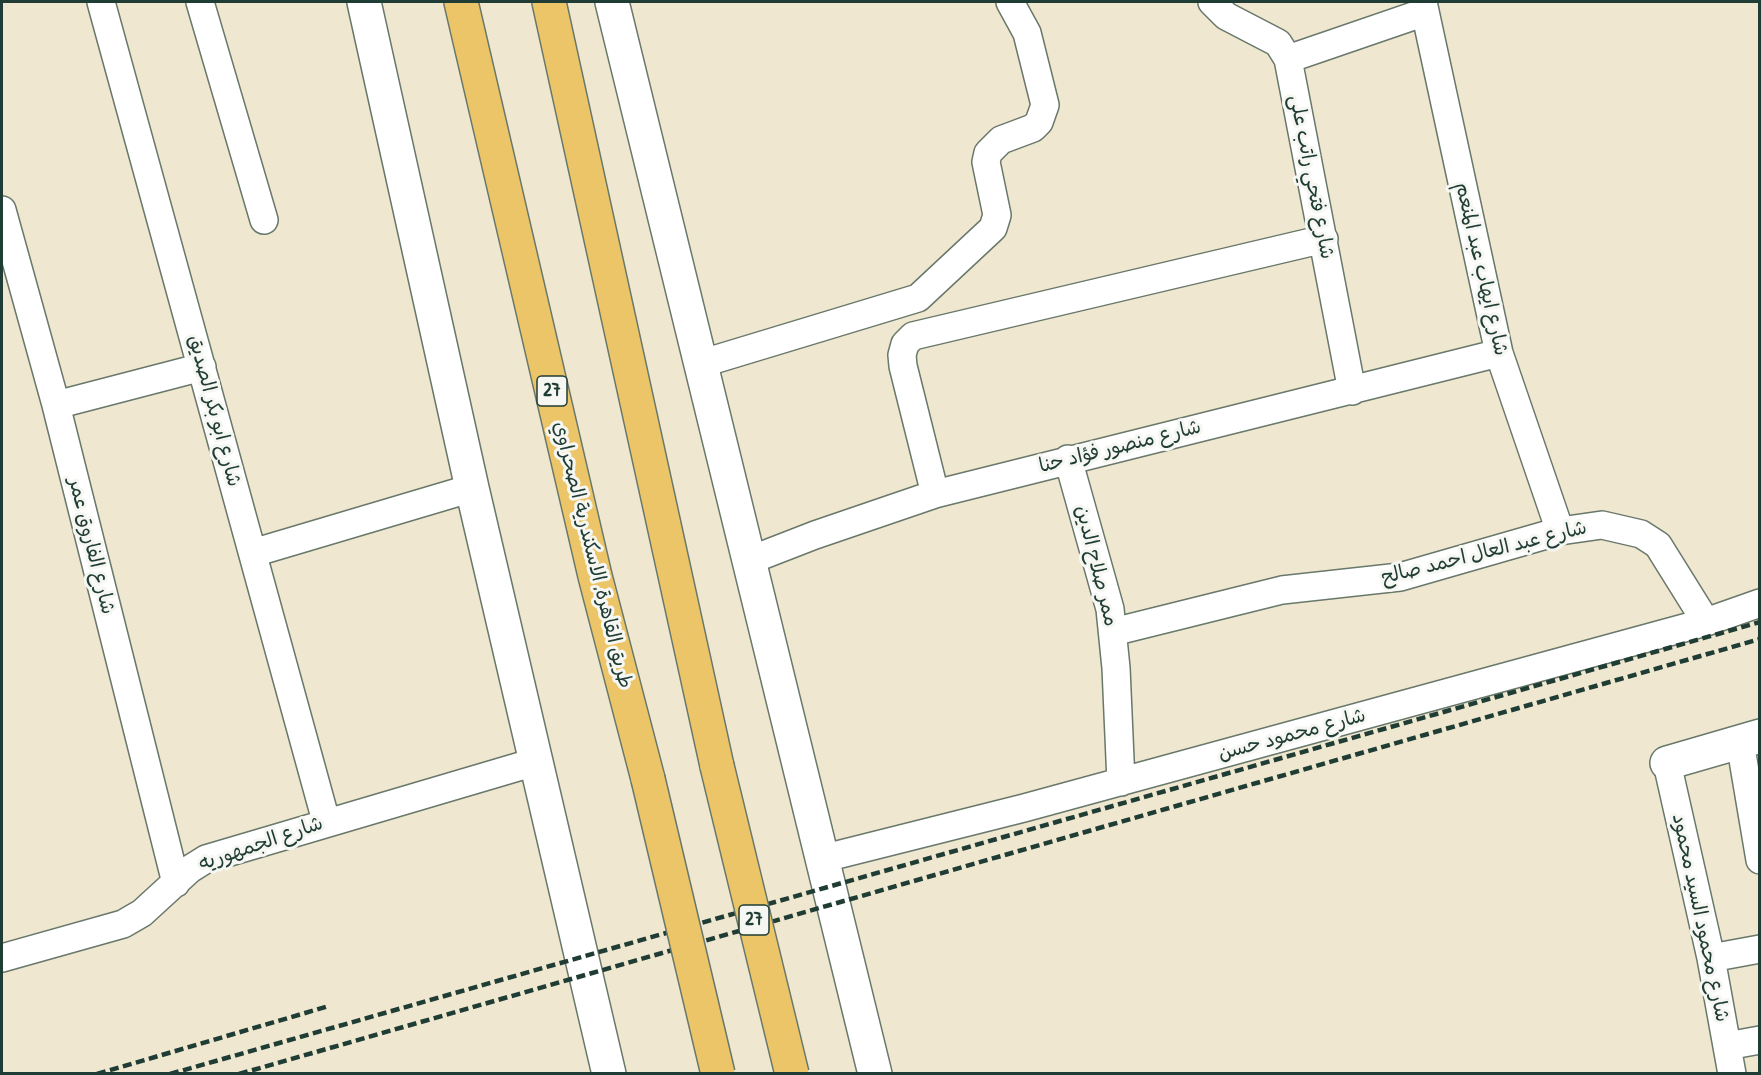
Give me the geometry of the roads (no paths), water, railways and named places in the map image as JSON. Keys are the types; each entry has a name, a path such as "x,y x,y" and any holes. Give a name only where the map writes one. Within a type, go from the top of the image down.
{"highway":[{"name":"طريق القاهرة, الاسكندرية الصحراوي","path":"462,2 595,576 648,779 718,1074"},
{"name":"27","path":"549,2 717,766 792,1074"}],"street":[{"name":"شارع ابو بكر الصديق","path":"101,2 326,821"},
{"path":"200,2 264,220"},
{"path":"364,2 472,488 609,1074"},
{"path":"612,2 875,1074"},
{"path":"700,364 918,298 993,228 997,215 986,162 988,153 1001,140 1033,128 1040,122 1046,105 1027,33 1010,2"},
{"path":"1212,2 1226,16 1278,43 1288,59 1424,7"},
{"name":"شارع ايهاب عبد المنعم","path":"1424,7 1498,353 1560,531"},
{"name":"شارع فتحي راتب على","path":"1288,59 1352,391"},
{"name":"شارع الفاروق عمر","path":"2,210 9,268 56,405 176,883"},
{"path":"935,494 903,366 902,355 905,344 913,336 1324,239"},
{"name":"شارع منصور فؤاد حنا","path":"748,561 814,535 935,494 1498,353"},
{"path":"56,405 202,367"},
{"name":"ممر صلاح الدين","path":"1068,459 1110,609 1121,782"},
{"path":"253,553 472,488"},
{"name":"شارع عبد العال احمد صالح","path":"1113,632 1282,590 1400,577 1560,531 1602,525 1641,534 1658,545 1706,622"},
{"name":"شارع محمود حسن","path":"821,859 1121,782 1706,622 1760,603"},
{"path":"1667,763 1750,739 1760,860"},
{"name":"شارع الجمهوريه","path":"2,958 123,924 142,913 190,869 206,860 326,821 537,760"},
{"name":"شارع محمود السيد محمود","path":"1667,763 1711,958 1732,1074"},
{"path":"1711,958 1760,949"},
{"path":"1727,1046 1760,1040"}],"railway":[{"path":"170,1074 1760,622"},
{"path":"239,1074 1760,639"},
{"path":"97,1074 329,1006"}]}
